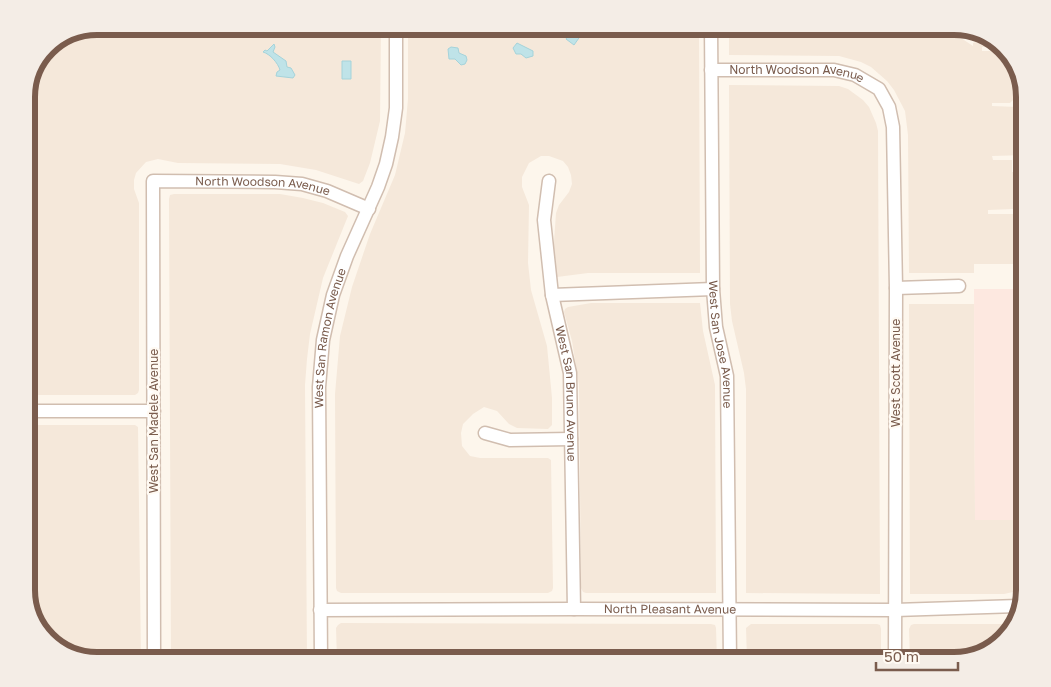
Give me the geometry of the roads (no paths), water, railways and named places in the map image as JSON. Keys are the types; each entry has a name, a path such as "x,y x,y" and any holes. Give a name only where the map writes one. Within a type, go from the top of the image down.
{"street":[{"name":"West San Ramon Avenue","path":"321,652 319,387 323,340 333,295 347,256 369,209 386,164 396,108 396,35"},
{"name":"West San Jose Avenue","path":"711,35 713,289 716,327 727,376 730,652"},
{"name":"North Woodson Avenue","path":"711,70 834,70 855,75 879,89"},
{"name":"West Scott Avenue","path":"879,89 889,107 894,126 896,288 895,652"},
{"name":"North Woodson Avenue","path":"153,181 302,184 327,191 369,209"},
{"name":"West San Madele Avenue","path":"153,181 154,652"},
{"name":"West San Bruno Avenue","path":"549,181 544,220 552,295 570,373 574,609"},
{"path":"896,288 959,286"},
{"path":"552,295 713,289"},
{"path":"35,412 154,411"},
{"path":"485,434 510,440 571,439"},
{"name":"North Pleasant Avenue","path":"320,610 895,610 1014,606"}],"water":[{"path":"569,35 581,35 574,45 566,39"},
{"path":"517,43 533,51 533,56 526,58 521,54 516,54 513,48"},
{"path":"274,44 273,52 286,61 287,67 291,68 295,75 293,78 276,76 280,70 271,57 263,52 267,51"},
{"path":"451,47 458,48 459,53 466,56 465,64 461,65 455,59 449,59 448,49"},
{"path":"342,61 351,61 351,79 342,79"}]}
